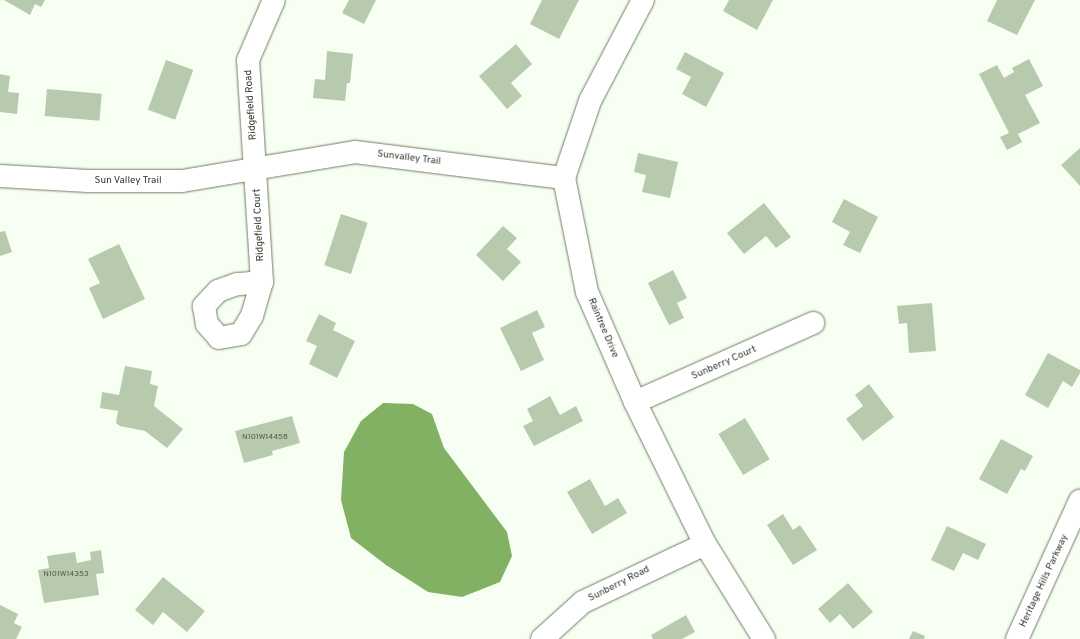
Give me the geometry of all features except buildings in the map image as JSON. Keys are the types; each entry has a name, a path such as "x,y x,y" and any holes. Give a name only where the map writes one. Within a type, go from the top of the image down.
{"street":[{"name":"Ridgefield Road","path":"255,168 248,60 274,0"},
{"path":"564,178 590,100 643,0"},
{"name":"Sunvalley Trail","path":"255,168 355,152 564,178"},
{"name":"Sun Valley Trail","path":"0,176 88,181 182,181 255,168"},
{"name":"Ridgefield Court","path":"255,168 262,282"},
{"name":"Raintree Drive","path":"564,178 588,292 635,402 704,544 764,639"},
{"name":"Sunberry Court","path":"635,402 813,323"},
{"name":"Heritage Hills Parkway","path":"1017,639 1080,501"},
{"name":"Sunberry Road","path":"542,639 583,602 636,574 704,544"}],"shaded area":[{"path":"383,403 413,404 432,414 444,448 507,532 512,556 500,582 462,597 428,592 386,565 351,538 341,500 344,452 361,421"}]}
